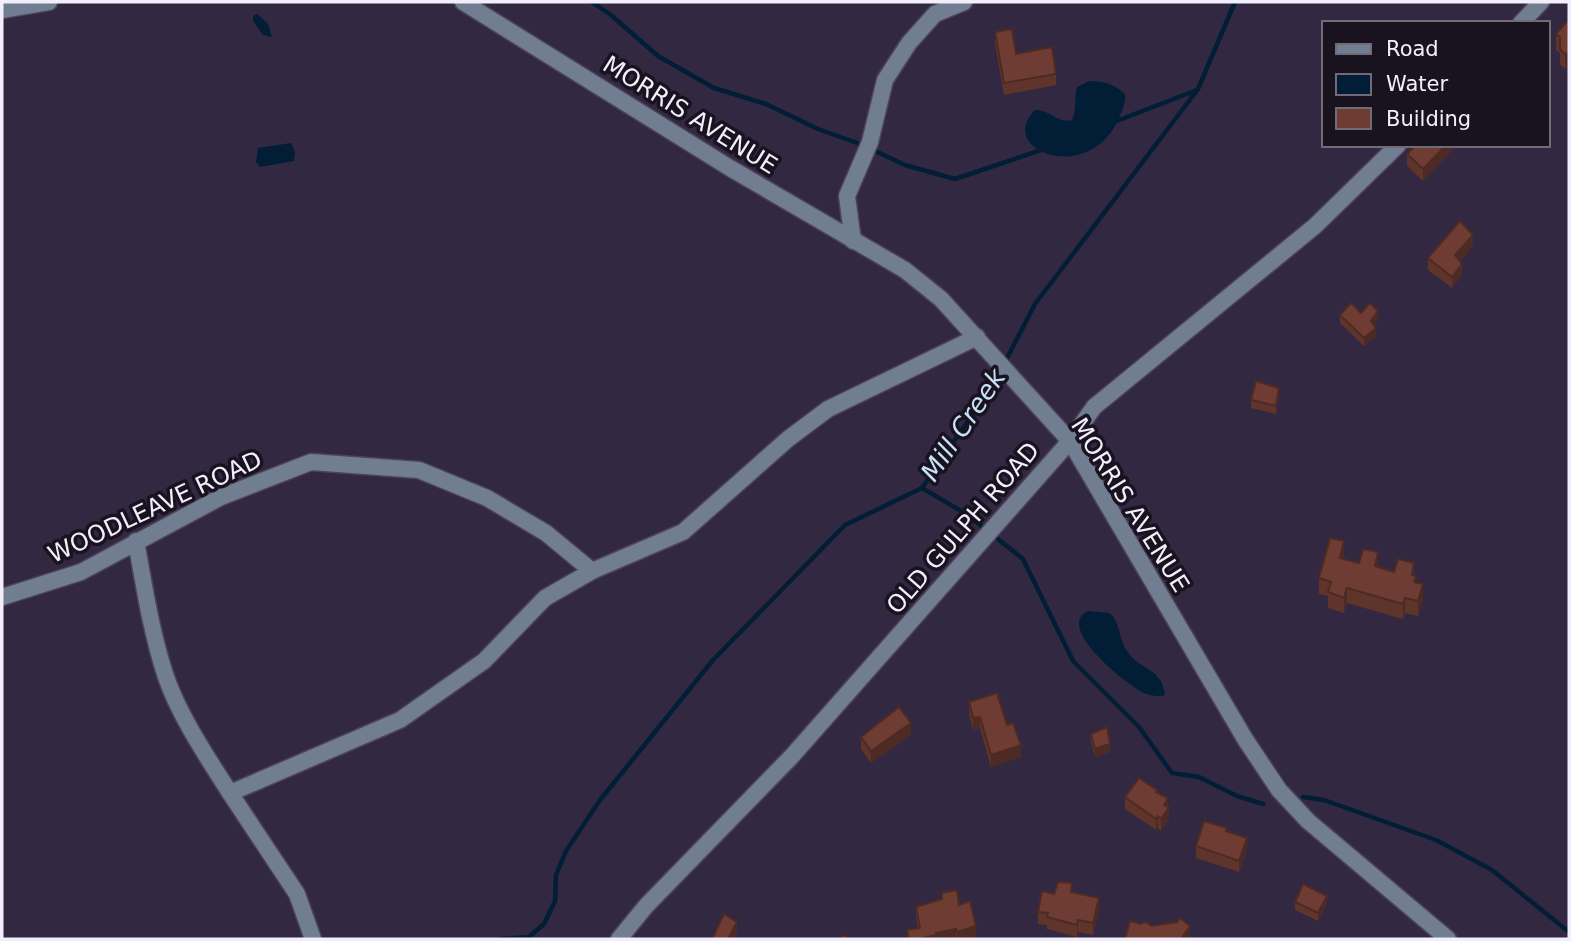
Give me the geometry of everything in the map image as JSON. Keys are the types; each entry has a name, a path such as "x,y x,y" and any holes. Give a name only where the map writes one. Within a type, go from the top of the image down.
{"street":[{"path":"2,10 49,2"},
{"name":"MORRIS AVENUE","path":"463,2 927,286 977,337 1070,442 1265,772 1308,821 1448,939"},
{"path":"853,241 847,196 870,142 886,80 909,43 935,14 964,2"},
{"path":"1523,21 1541,2"},
{"name":"OLD GULPH ROAD","path":"619,939 646,906 792,756 1070,442 1094,407 1315,226 1396,147"},
{"path":"230,793 400,720 484,662 545,597 592,571 683,532 788,439 828,409 977,337"},
{"name":"WOODLEAVE ROAD","path":"2,597 81,572 221,497 311,462 419,470 486,498 546,533 592,571"},
{"path":"136,541 150,618 165,676 195,737 298,894 313,939"}],"water":[{"path":"257,14 268,24 272,37 263,35 253,21 253,16"},
{"path":"1089,81 1109,84 1125,94 1121,114 1104,140 1087,152 1068,156 1050,155 1036,148 1027,138 1026,125 1035,110 1062,120 1072,120 1077,87"},
{"path":"291,143 295,152 294,161 260,167 256,162 258,148"},
{"path":"1088,611 1109,613 1113,616 1127,651 1160,679 1165,695 1155,696 1135,688 1097,655 1080,629 1080,619"}],"building":[{"path":"1569,19 1569,53 1565,54 1560,49 1560,37 1556,34"},
{"path":"1012,29 1016,54 1052,47 1056,74 1004,83 995,32"},
{"path":"1414,147 1444,147 1423,169 1407,154"},
{"path":"1460,221 1473,235 1455,255 1462,264 1452,277 1428,258"},
{"path":"1351,303 1361,313 1370,303 1378,311 1371,321 1376,328 1364,338 1340,315"},
{"path":"1256,381 1279,388 1276,406 1251,400"},
{"path":"1330,538 1344,541 1340,558 1359,563 1363,549 1378,552 1375,566 1394,572 1398,559 1414,563 1414,582 1423,584 1418,601 1405,598 1403,604 1347,588 1344,598 1328,592 1331,582 1319,578"},
{"path":"997,693 1007,725 1013,723 1021,745 991,755 980,717 973,718 969,702"},
{"path":"899,707 911,723 871,751 861,737"},
{"path":"1107,727 1110,744 1095,749 1091,734"},
{"path":"1139,778 1168,798 1164,805 1169,807 1161,819 1158,816 1156,819 1125,797"},
{"path":"1204,821 1247,838 1239,861 1196,846"},
{"path":"1058,882 1072,883 1071,892 1099,898 1093,923 1078,920 1077,925 1047,917 1048,913 1038,912 1042,891 1054,894"},
{"path":"1303,884 1327,896 1318,913 1295,902"},
{"path":"957,890 959,905 970,901 976,926 957,932 956,929 936,933 923,939 909,939 907,930 920,928 916,907 942,899 942,893"},
{"path":"724,914 737,922 728,939 712,939"},
{"path":"1180,918 1190,926 1181,939 1125,939 1130,921 1148,923 1151,926 1177,922"}],"waterway":[{"path":"592,2 658,56 714,88 766,104 818,129 863,145"},
{"name":"Mill Creek","path":"1005,362 1035,304 1198,89 1235,2"},
{"path":"1114,122 1197,90"},
{"path":"871,149 905,165 955,179 1041,150"},
{"name":"Mill Creek","path":"501,939 529,937 544,924 555,901 556,875 566,851 600,800 713,660 845,525 922,488 1001,369"},
{"path":"922,488 966,514 986,530"},
{"path":"993,535 1023,559 1073,661 1139,727 1172,773 1199,777 1237,796 1263,804"},
{"path":"1303,797 1324,800 1436,840 1492,870 1569,932"}]}
